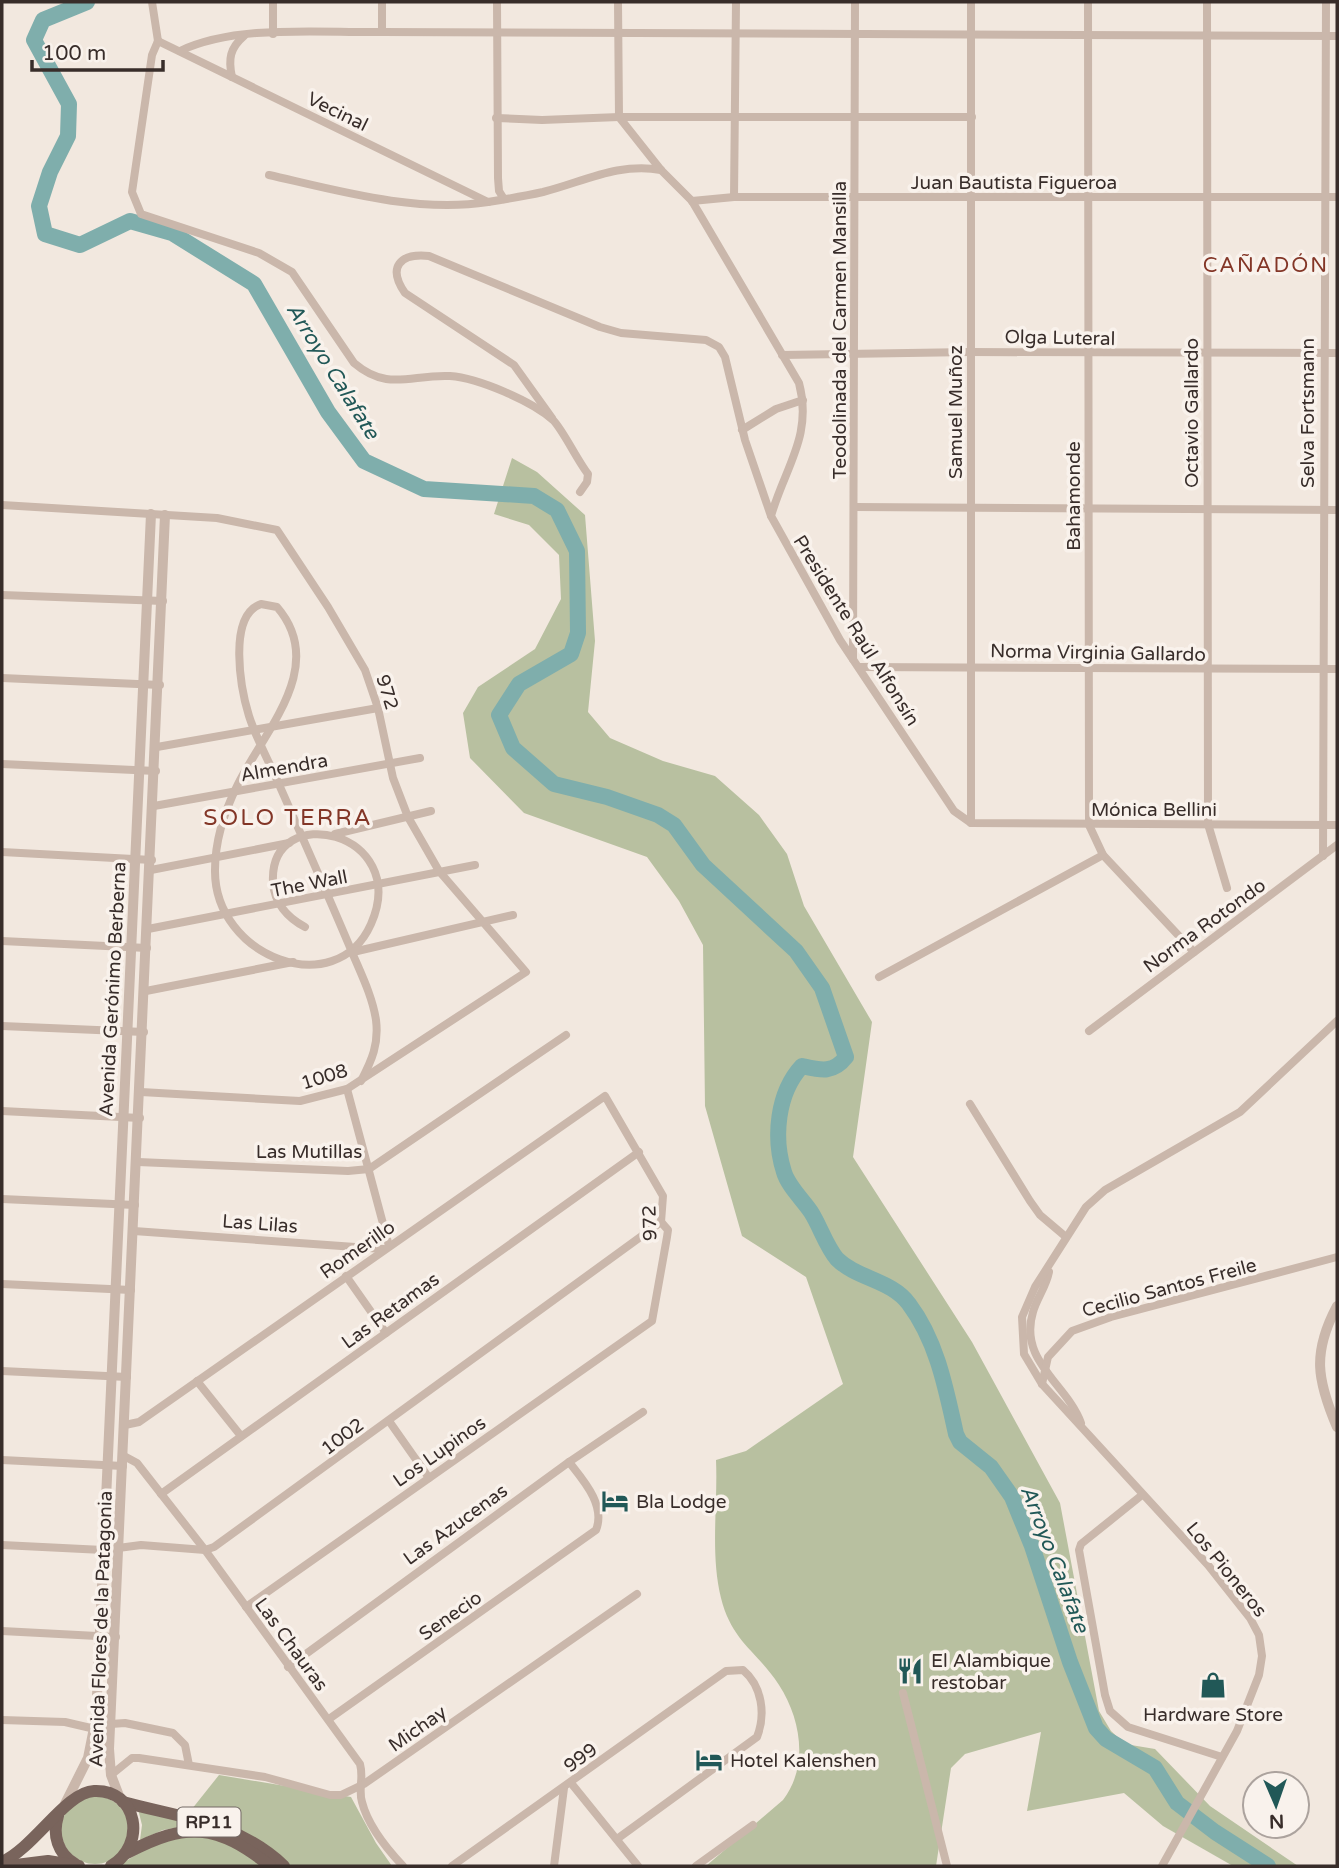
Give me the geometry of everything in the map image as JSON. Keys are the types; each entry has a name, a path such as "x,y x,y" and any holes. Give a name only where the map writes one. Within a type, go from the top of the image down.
{"main road":[{"name":"RP11","path":"2,1862 27,1845 73,1797 93,1791 104,1792 122,1802 224,1826 253,1842 284,1866"},
{"path":"122,1802 134,1822 134,1832 127,1853"},
{"path":"62,1809 55,1834 63,1853 78,1866"},
{"name":"RP11","path":"111,1866 127,1853 157,1837 201,1830 226,1838 270,1866"},
{"path":"8,1866 40,1861 78,1866"}],"street":[{"path":"152,2 158,41 152,55 132,191 141,214 259,253 292,272 354,363 366,373 385,381 446,376 477,380 503,391 554,421 588,474 587,482 580,492"},
{"path":"272,34 273,2"},
{"path":"382,2 382,32"},
{"path":"497,2 496,118 499,191 504,199"},
{"path":"618,2 619,117 661,170 692,201 799,383 803,400 803,436 771,516"},
{"path":"734,197 736,2"},
{"name":"Teodolinada del Carmen Mansilla","path":"853,659 855,2"},
{"name":"Samuel Muñoz","path":"971,2 971,823"},
{"name":"Bahamonde","path":"1088,2 1089,825 1104,855 1194,951"},
{"name":"Octavio Gallardo","path":"1207,2 1208,824 1227,888"},
{"name":"Selva Fortsmann","path":"1323,856 1326,2"},
{"path":"180,51 199,42 244,36 382,32 1337,36"},
{"path":"233,77 229,61 232,50 244,36"},
{"name":"Vecinal","path":"158,41 488,202"},
{"path":"496,118 972,117"},
{"path":"269,175 336,190 438,206 488,202 544,192 622,168 640,166 661,170"},
{"name":"Juan Bautista Figueroa","path":"692,201 734,197 1337,197"},
{"name":"Presidente Raúl Alfonsín","path":"554,421 514,365 405,293 397,282 396,271 401,260 412,254 429,256 621,333 706,340 714,344 725,357 743,430 771,516 781,538 853,659 954,811 971,823"},
{"name":"Olga Luteral","path":"782,355 855,352 1337,353"},
{"path":"743,430 775,409 803,400"},
{"name":"972","path":"2,505 239,521 276,530 357,654 378,708 390,763 408,817 439,871 526,972"},
{"path":"855,507 1337,510"},
{"name":"Avenida Gerónimo Berberna","path":"107,1465 150,514"},
{"name":"Avenida Gerónimo Berberna","path":"124,1461 160,685 165,515"},
{"path":"2,595 163,601"},
{"path":"296,962 256,949 243,939 225,914 215,887 215,857 222,824 235,792 261,744 272,727 291,690 296,650 283,615 277,607 261,604 252,607 247,614 240,637 243,689 254,730 261,744 279,784 328,895 370,998 377,1032 375,1051 361,1080"},
{"name":"Norma Virginia Gallardo","path":"859,667 1337,669"},
{"path":"2,678 160,685"},
{"path":"157,747 378,708"},
{"name":"Almendra","path":"154,806 420,758"},
{"path":"2,764 156,771"},
{"path":"2,852 136,859 151,865 215,857 289,843 302,836 331,835 431,811"},
{"name":"Mónica Bellini","path":"971,823 1337,825"},
{"path":"331,835 349,841 366,855 378,885 372,922 352,952"},
{"path":"289,843 276,861 275,895 292,919 305,927"},
{"name":"Norma Rotondo","path":"1089,1031 1337,845"},
{"path":"879,977 1104,855"},
{"name":"The Wall","path":"148,929 475,865"},
{"path":"146,991 296,962 324,962 352,952 513,915"},
{"path":"2,941 148,948"},
{"name":"1008","path":"141,1093 300,1101 347,1089 526,972"},
{"name":"Los Pioneros","path":"1162,1866 1237,1731 1259,1675 1262,1656 1259,1635 1250,1618 1208,1565 1042,1384 1024,1354 1021,1324 1031,1295 1051,1266 1066,1237 1095,1197 1240,1112 1337,1021"},
{"path":"2,1026 144,1032"},
{"name":"Las Mutillas","path":"138,1161 348,1171 369,1169 566,1035"},
{"path":"347,1089 369,1169 386,1247"},
{"name":"972","path":"606,1096 663,1196 661,1222 668,1230 652,1321"},
{"name":"Romerillo","path":"125,1425 139,1422 386,1247 606,1096"},
{"path":"970,1104 1030,1201 1041,1215 1066,1237"},
{"path":"2,1111 140,1118"},
{"name":"Las Retamas","path":"161,1494 639,1152"},
{"path":"2,1199 135,1205"},
{"name":"1002","path":"205,1550 214,1547 661,1222"},
{"name":"Las Lilas","path":"134,1231 386,1247"},
{"name":"Cecilio Santos Freile","path":"1042,1384 1043,1371 1055,1346 1072,1331 1095,1321 1337,1257"},
{"name":"Los Pioneros","path":"1051,1266 1031,1324 1032,1345 1043,1371 1079,1417 1083,1428"},
{"path":"346,1276 386,1333"},
{"path":"2,1284 131,1290"},
{"path":"1337,1306 1332,1326 1320,1350 1320,1375 1337,1427"},
{"name":"Los Lupinos","path":"246,1607 652,1321"},
{"path":"2,1371 127,1377"},
{"path":"197,1381 241,1436"},
{"name":"Las Azucenas","path":"288,1667 569,1462 643,1412"},
{"path":"389,1420 429,1478"},
{"path":"2,1460 107,1465 124,1461"},
{"name":"Avenida Flores de la Patagonia","path":"122,1802 111,1775 111,1724 124,1461"},
{"name":"Las Chauras","path":"124,1461 137,1463 205,1550 288,1667 329,1719 360,1764 364,1784 361,1800 366,1814 380,1839 403,1866"},
{"name":"Senecio","path":"329,1719 589,1536 599,1523 598,1507 569,1462"},
{"name":"Avenida Flores de la Patagonia","path":"62,1809 88,1758 95,1729 107,1465"},
{"path":"1142,1495 1081,1544 1079,1550 1105,1695 1110,1711 1128,1727 1222,1757"},
{"path":"2,1545 103,1550 119,1546 205,1550"},
{"name":"Michay","path":"111,1775 132,1758 289,1782 330,1795 341,1795 364,1784 637,1594"},
{"path":"2,1631 116,1637"},
{"name":"999","path":"452,1866 726,1671 744,1670 752,1677 758,1691 762,1717 757,1737 617,1839"},
{"path":"903,1693 947,1866"},
{"path":"2,1720 65,1723 95,1729 111,1724 173,1733 185,1745 189,1765"},
{"path":"568,1785 638,1866"},
{"path":"554,1866 568,1785"},
{"path":"696,1866 753,1825"}],"green space":[{"path":"512,458 537,472 585,515 595,641 588,712 610,738 663,761 715,776 759,815 787,854 804,906 872,1022 853,1157 972,1342 1060,1503 1099,1711 1111,1731 1125,1744 1155,1749 1210,1806 1241,1827 1241,1840 1260,1840 1298,1866 1233,1866 1163,1826 1124,1793 1027,1811 1041,1732 965,1754 951,1768 936,1866 706,1866 783,1800 791,1787 799,1758 797,1727 787,1698 771,1673 738,1636 721,1598 715,1546 716,1460 746,1451 843,1384 806,1277 742,1236 705,1106 703,945 679,901 647,857 524,813 470,758 463,713 478,687 535,649 561,599 559,555 529,525 494,514"},
{"path":"219,1775 351,1797 392,1866 118,1866 180,1827 163,1830 140,1840 142,1825 138,1809 184,1819"},
{"path":"95,1796 108,1799 119,1806 126,1817 129,1830 126,1843 119,1854 108,1861 95,1864 82,1861 71,1854 64,1843 61,1830 64,1817 71,1806 82,1799"}],"waterway":[{"name":"Arroyo Calafate","path":"87,2 43,20 34,40 69,104 68,136 50,172 39,206 45,234 80,245 130,221 172,233 254,284 328,412 364,461 424,489 534,496 557,510 577,551 578,633 571,654 519,684 499,715 513,748 554,784 607,797 658,815 674,825 703,865 796,951 822,988 846,1057 831,1068 802,1066 787,1089 782,1102 778,1131 786,1177 811,1212 837,1259 845,1266 884,1284 902,1296 919,1318 934,1350 960,1442 991,1467 1012,1497 1096,1728 1106,1739 1155,1768 1177,1803 1215,1832 1268,1866"}],"place":[{"name":"Bla Lodge","path":"615,1501"},
{"name":"El Alambique restobar","path":"910,1671"},
{"name":"Hardware Store","path":"1213,1685"},
{"name":"Hotel Kalenshen","path":"709,1760"}],"district":[{"name":"CAÑADÓN","path":"1266,265"},
{"name":"SOLO TERRA","path":"288,817"}]}
